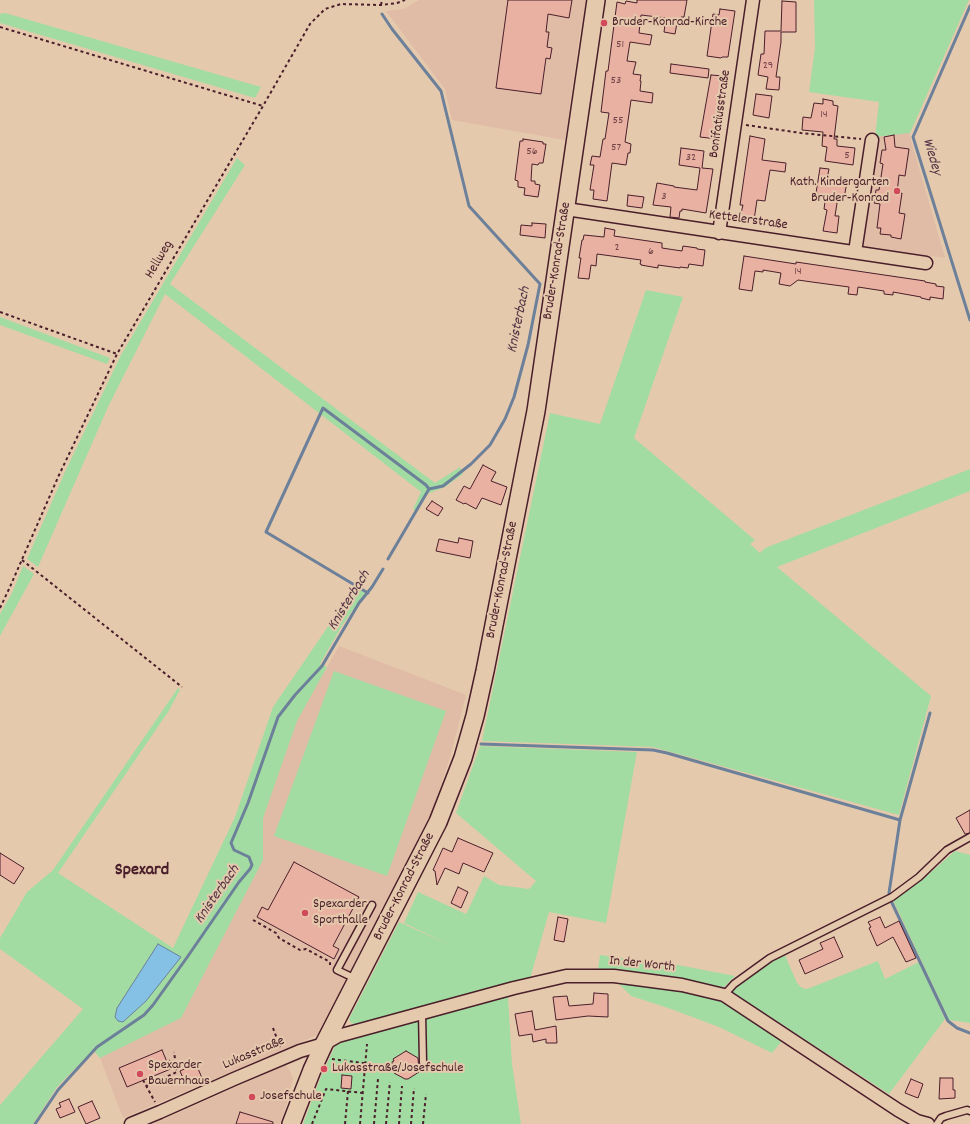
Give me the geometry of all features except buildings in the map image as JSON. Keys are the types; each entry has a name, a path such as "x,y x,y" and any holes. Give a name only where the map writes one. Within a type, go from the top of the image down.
{"street":[{"name":"Bruder-Konrad-Straße","path":"290,1124 312,1070 325,1052 357,980 438,822 463,758 475,716 487,663 536,411 596,0"},
{"name":"Bonifatiusstraße","path":"720,232 753,0"},
{"path":"855,252 872,140"},
{"name":"Kettelerstraße","path":"566,209 926,262"},
{"name":"In der Worth","path":"325,1052 338,1036 514,988 566,976 614,976 682,985 724,995 898,1110 917,1121 928,1124"},
{"name":"Lukasstraße","path":"131,1124 300,1051 325,1052"}],"lane":[{"path":"724,995 734,984 770,958 892,897 919,877 947,850 970,837"},
{"path":"357,980 337,970 372,905"},
{"path":"422,1013 423,1062"},
{"path":"937,1124 941,1118 946,1116 967,1110 970,1111"}],"path":[{"path":"381,5 382,0"},
{"name":"Hellweg","path":"0,608 59,475 117,354 310,24 325,9 341,4 381,5 397,3 405,0"},
{"path":"0,27 263,106"},
{"path":"735,123 801,133 872,140"},
{"path":"0,312 117,354"},
{"path":"22,560 182,687"},
{"path":"252,920 276,933 279,938 300,950 306,949 330,962 331,967"},
{"path":"273,1028 279,1045"},
{"path":"360,1124 367,1044"},
{"path":"146,1086 177,1072 174,1052"},
{"path":"325,1052 365,1063 387,1066"},
{"path":"374,1124 378,1079"},
{"path":"143,1080 154,1101"},
{"path":"386,1124 390,1082"},
{"path":"399,1124 402,1086"},
{"path":"411,1124 414,1088"},
{"path":"312,1124 326,1089 363,1093"},
{"path":"345,1124 348,1091"},
{"path":"424,1124 426,1094"}],"shaded area":[{"path":"419,0 586,0 565,140 452,120 445,89 386,11 404,9"},
{"name":"Kath. Kindergarten Bruder-Konrad","path":"909,133 945,258 860,245 875,137"},
{"path":"339,646 466,695 451,754 432,812 317,1035 123,1118 100,1058 181,1018 263,860 263,818 297,721"},
{"name":"Josefschule","path":"286,1065 293,1078 280,1124 153,1124"}],"green space":[{"path":"814,0 969,0 910,133 875,137 879,102 809,92 815,48"},
{"path":"5,13 261,87 255,98 0,23 0,14"},
{"path":"237,158 245,165 170,284 435,483 460,467 463,474 445,487 427,494 417,512 413,509 421,492 165,294 108,407 38,567 27,559 64,474 121,355"},
{"path":"646,290 683,297 634,438 755,540 750,544 760,553 765,548 970,469 970,491 777,567 931,696 899,815 653,747 482,741 550,413 600,424"},
{"path":"0,317 110,358 107,364 0,325"},
{"path":"23,566 34,574 0,636 0,614 12,593"},
{"path":"355,587 365,593 343,624 320,664 327,667 297,721 263,818 263,860 181,1018 100,1058 93,1050 57,1087 33,1124 0,1124 0,1105 83,1009 0,949 0,938 27,892 53,870 178,688 180,690 168,712 58,873 173,948 235,817 273,707"},
{"path":"334,671 446,711 387,876 274,836"},
{"path":"480,746 637,752 606,923 549,912 530,979 357,1025 351,1023 349,1019 399,922 452,946 404,923 418,892 466,914 461,925 484,876 499,885 529,889 536,881 456,813"},
{"path":"955,851 970,855 970,1023 949,1020 893,900 922,880"},
{"path":"600,955 678,965 735,976 722,989 685,979 598,969"},
{"path":"785,955 797,983 802,988 807,989 878,961 885,979 919,962 945,1019 889,1094 732,992 755,971"},
{"path":"615,980 683,989 722,1000 782,1041 772,1053 719,1027 631,996"},
{"path":"508,996 512,1064 521,1124 303,1124 320,1079 336,1044 363,1034"}],"water":[{"path":"158,944 181,957 146,1001 123,1022 118,1021 115,1017 117,1008"}],"waterway":[{"name":"Wiedey","path":"970,6 913,137 970,320"},
{"name":"Knisterbach","path":"382,14 441,91 469,206 540,284 528,345 514,397 505,419 490,445 471,464 443,486 429,489 388,559"},
{"path":"368,593 266,532 323,408 426,485 429,489"},
{"name":"Knisterbach","path":"35,1124 58,1090 97,1047 144,1015 153,1005 239,882 250,869 252,865 249,857 234,850 231,843 248,803 278,717 295,695 322,666 359,603 372,587 383,569"},
{"path":"900,820 930,713"},
{"path":"481,744 653,750 900,820 889,893"},
{"path":"892,903 948,1021 957,1028 970,1033"}],"place":[{"name":"Bruder-Konrad-Kirche","path":"604,23"},
{"name":"Kath. Kindergarten Bruder-Konrad","path":"897,191"},
{"name":"Spexarder Sporthalle","path":"305,913"},
{"name":"Lukasstraße/Josefschule","path":"324,1069"},
{"name":"Spexarder Bauernhaus","path":"140,1074"},
{"name":"Josefschule","path":"252,1097"}],"district":[{"name":"Spexard","path":"142,872"}]}
